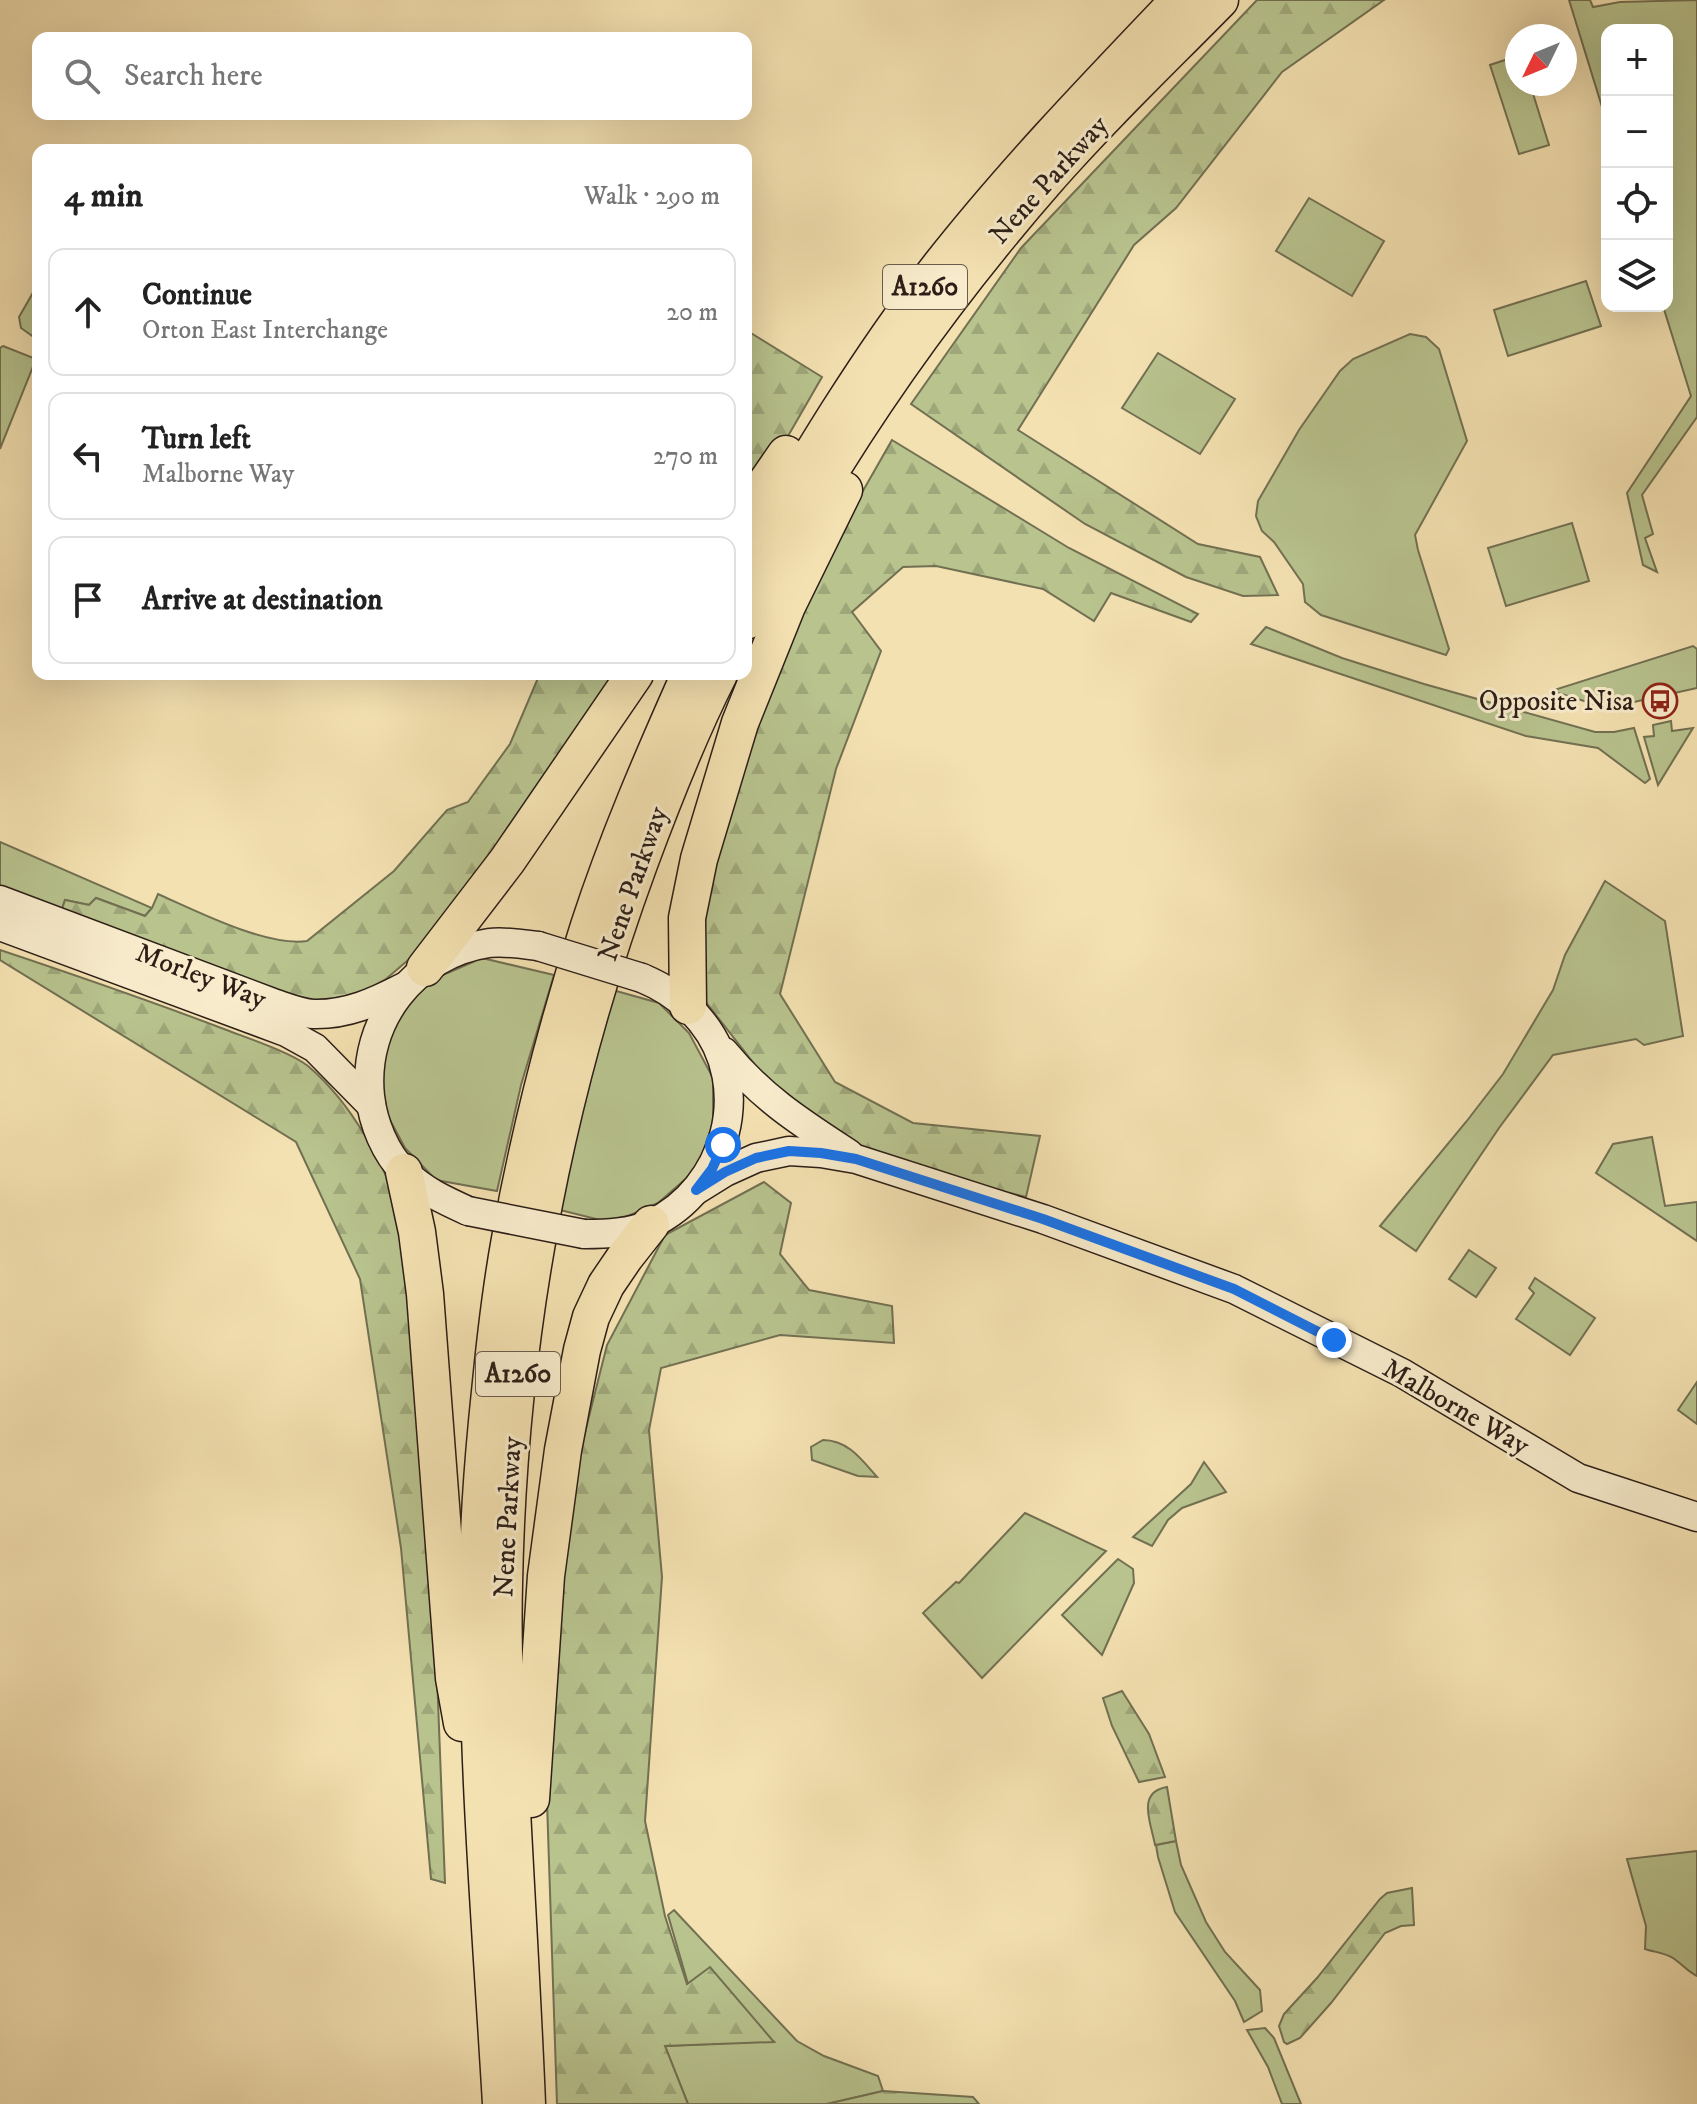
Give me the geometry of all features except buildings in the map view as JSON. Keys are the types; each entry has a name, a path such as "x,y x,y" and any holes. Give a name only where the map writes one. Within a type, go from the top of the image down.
{"highway":[{"name":"Nene Parkway","path":"752,556 840,407 940,266 1043,144 1179,0"},
{"name":"Nene Parkway","path":"752,610 827,476 895,370 984,253 1049,177 1220,0"},
{"path":"752,503 893,306 940,266"},
{"path":"688,1006 687,918 699,859 740,723 787,606 857,463 895,370"},
{"path":"414,977 507,861 631,680"},
{"name":"Nene Parkway","path":"501,2104 479,1711 478,1580 483,1468 493,1358 509,1243 530,1138 559,1025 590,923 643,779 687,680"},
{"name":"Nene Parkway","path":"527,2104 505,1685 508,1470 519,1362 552,1157 584,1034 615,931 666,791 716,680"},
{"path":"404,1172 417,1232 425,1294 454,1678 485,1842"},
{"path":"521,1956 546,1576 563,1450 591,1317 606,1285 651,1224"}],"street":[{"name":"Morley Way","path":"0,900 276,1004 311,1014 346,1012 375,1002 446,956 468,947 491,943 538,946 642,978 688,1006"},
{"name":"Morley Way","path":"0,926 286,1032 315,1048 371,1105"},
{"path":"414,977 388,1007 374,1042 368,1080 371,1105 383,1141 404,1172 433,1196 468,1211 584,1234 607,1234 651,1224 675,1209 696,1190 712,1169 723,1145 729,1119 729,1092 725,1067 715,1042"},
{"name":"Malborne Way","path":"688,1006 744,1077 778,1107 856,1159"},
{"name":"Malborne Way","path":"696,1190 756,1158 789,1151 821,1153 856,1159 1043,1219 1234,1289 1402,1373 1578,1478 1697,1517"}],"green space":[{"path":"1257,0 1384,0 1282,72 1176,208 1134,245 1018,430 1198,544 1260,557 1278,595 1243,596 1186,577 1085,524 911,404 1021,248"},
{"path":"1569,0 1590,0 1593,7 1620,2 1697,0 1697,417 1642,495 1653,534 1645,538 1657,572 1643,565 1627,493 1691,396 1665,312 1673,312 1673,24 1601,24 1601,104"},
{"path":"1505,60 1505,96 1534,96 1549,145 1519,154 1490,65"},
{"path":"1309,198 1384,241 1352,296 1276,251"},
{"path":"1586,281 1601,326 1508,356 1494,310"},
{"path":"32,294 32,336 21,328 19,317"},
{"path":"752,334 822,377 769,469 752,487"},
{"path":"1410,334 1426,337 1439,349 1467,441 1415,535 1449,649 1446,655 1321,615 1305,602 1303,584 1274,542 1262,531 1256,516 1258,501 1299,430 1340,371 1353,359"},
{"path":"3,346 32,357 32,369 0,449 0,348"},
{"path":"1158,353 1235,399 1200,454 1122,408"},
{"path":"892,440 1069,548 1198,614 1191,622 1111,593 1094,621 1043,589 936,566 903,567 852,612 881,651 836,769 780,994 835,1082 913,1123 1040,1136 1026,1197 882,1160 777,1093 694,987 714,847 787,624"},
{"path":"1572,523 1589,581 1506,606 1488,548"},
{"path":"1266,627 1342,658 1595,732 1634,728 1650,779 1645,783 1598,748 1526,736 1251,644"},
{"path":"1693,646 1697,649 1697,688 1607,708 1554,690"},
{"path":"537,680 620,680 414,955 386,979 340,1006 310,1008 60,915 65,900 89,905 96,898 145,916 158,894 252,933 272,939 307,941 394,871 447,810 468,802 510,744"},
{"path":"1671,721 1672,731 1693,728 1658,785 1644,737 1654,736 1653,725"},
{"path":"0,842 152,908 145,916 96,898 89,905 65,900 60,915 0,892"},
{"path":"1605,881 1665,921 1683,1036 1644,1045 1636,1039 1553,1055 1499,1128 1416,1251 1380,1226 1503,1074 1553,990 1565,955"},
{"path":"0,950 196,1019 300,1061 340,1099 366,1136 387,1177 405,1219 432,1545 445,1883 431,1879 401,1548 360,1279 296,1142 0,960"},
{"path":"482,958 554,975 521,1085 497,1191 436,1180 405,1148 381,1103 381,1057 397,1011 436,978"},
{"path":"609,989 659,1003 689,1033 713,1078 713,1123 697,1169 658,1203 612,1223 556,1209"},
{"path":"1652,1137 1665,1206 1697,1202 1697,1241 1596,1173 1613,1144"},
{"path":"764,1182 791,1203 780,1254 809,1290 892,1306 894,1343 780,1335 661,1368 649,1430 662,1577 645,1821 665,1916 687,1984 710,1967 774,2042 665,2046 688,2104 557,2104 544,1711 571,1488 607,1345 665,1235"},
{"path":"1469,1250 1496,1268 1476,1297 1449,1279"},
{"path":"1535,1278 1595,1318 1570,1355 1516,1319 1534,1293 1529,1288"},
{"path":"1697,1382 1697,1424 1678,1410"},
{"path":"823,1440 847,1447 877,1477 858,1476 812,1460 811,1447"},
{"path":"1204,1462 1226,1492 1182,1508 1168,1520 1152,1546 1133,1537 1191,1484"},
{"path":"1025,1513 1106,1551 982,1678 923,1613 956,1582 959,1583"},
{"path":"1118,1559 1133,1569 1134,1583 1102,1655 1062,1615"},
{"path":"1122,1691 1149,1734 1165,1777 1139,1782 1112,1726 1103,1698"},
{"path":"1167,1787 1176,1841 1155,1845 1149,1802 1157,1790"},
{"path":"1176,1841 1181,1865 1206,1922 1225,1952 1260,1990 1262,2011 1244,2022 1235,2001 1175,1912 1156,1845"},
{"path":"1697,1851 1697,1976 1670,1956 1645,1949 1646,1926 1627,1859"},
{"path":"1412,1888 1414,1925 1401,1926 1385,1933 1300,2038 1287,2044 1284,2042 1279,2026 1284,2014 1380,1899 1387,1893"},
{"path":"674,1910 797,2041 824,2056 878,2076 883,2091 827,2104 688,2104 665,2046 773,2041 688,1984 668,1915"},
{"path":"1265,2028 1274,2038 1301,2104 1282,2104 1268,2067 1247,2030"},
{"path":"883,2091 973,2097 979,2104 827,2104"}],"place":[{"name":"Opposite Nisa","path":"1660,701"}],"route":[{"path":"723,1145 712,1169 696,1190 756,1158 789,1151 856,1159 1043,1219 1234,1289 1334,1340"}]}
